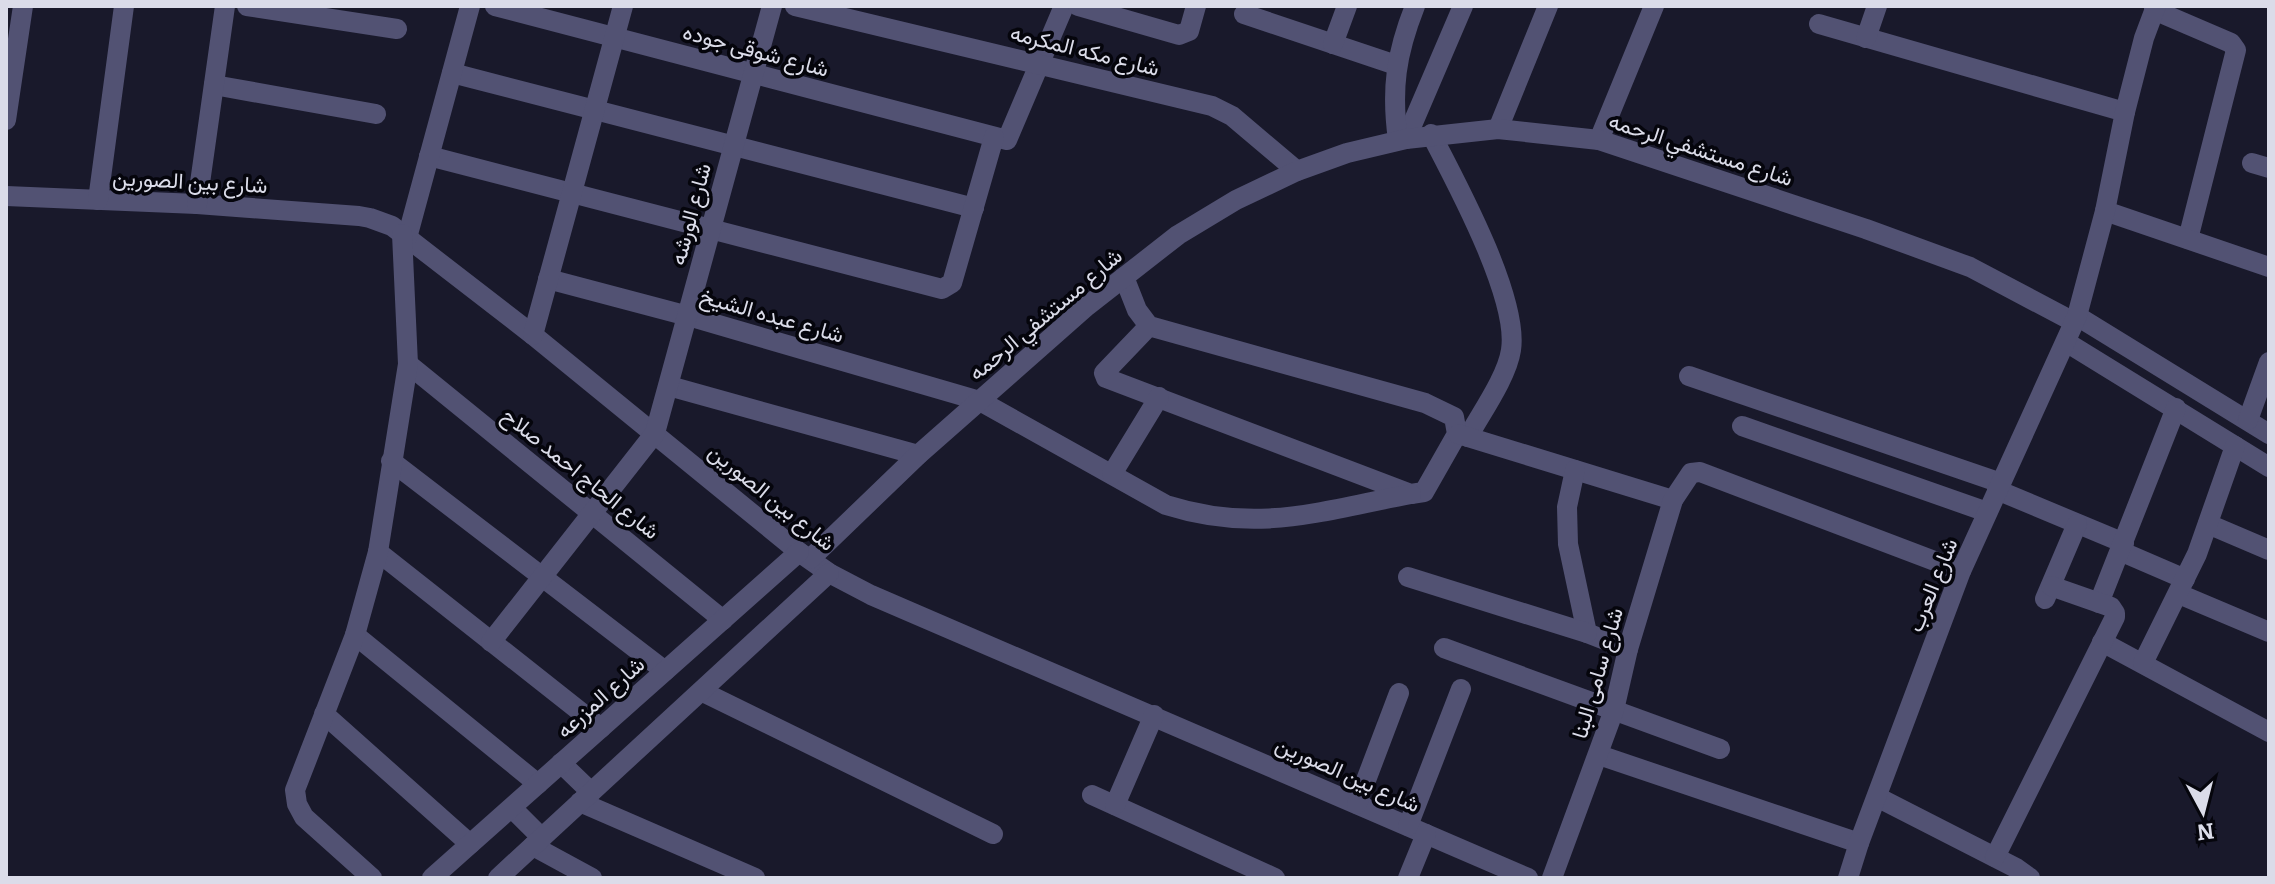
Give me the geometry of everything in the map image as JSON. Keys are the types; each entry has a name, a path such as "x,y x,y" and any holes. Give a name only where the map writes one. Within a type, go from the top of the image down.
{"street":[{"path":"6,120 23,6"},
{"path":"98,200 124,6"},
{"path":"197,204 225,6"},
{"path":"247,6 397,29"},
{"path":"372,878 304,817 297,804 295,790 355,635 378,552 408,364 404,236 470,6"},
{"name":"شارع شوقى جوده","path":"495,6 999,139"},
{"path":"533,335 623,6"},
{"name":"شارع الورشه","path":"655,433 772,6"},
{"name":"شارع مكه المكرمه","path":"795,6 1212,106 1232,116 1297,171"},
{"path":"429,156 946,289 952,283 999,139 1010,138 1064,6"},
{"path":"1078,6 1179,35 1189,31 1196,6"},
{"path":"1333,44 1347,6"},
{"path":"1402,139 1394,90 1396,65 1401,40 1415,6"},
{"path":"1402,139 1463,6"},
{"path":"1498,129 1548,6"},
{"path":"1599,140 1654,6"},
{"path":"1866,38 1877,6"},
{"path":"2154,7 2231,43 2236,50 2188,239"},
{"name":"شارع العرب","path":"1848,878 1961,571 2076,319 2105,211 2125,112 2154,7"},
{"path":"1244,14 1268,13 1333,44 1396,65"},
{"path":"1819,24 2125,112"},
{"path":"452,73 974,208"},
{"path":"214,85 376,114"},
{"name":"شارع مستشفي الرحمه","path":"804,556 1087,306 1178,235 1297,171 1347,153 1431,134 1498,129 1599,140 1852,224 1970,267 2076,319 2269,434"},
{"path":"1149,326 1104,373 1105,376 1411,494 1424,492 1505,370 1511,350 1511,319 1491,261 1464,198 1431,134"},
{"name":"شارع بين الصورين","path":"6,196 197,204 370,218 392,226 829,573 871,595 1528,878"},
{"path":"2105,211 2269,267"},
{"path":"1124,277 1137,310 1149,326 1425,403 1454,417 1462,436"},
{"name":"شارع عبده الشيخ","path":"548,279 688,316 980,401 1166,505 1221,519 1283,519 1411,494"},
{"path":"2066,342 2269,467"},
{"path":"2248,420 2269,362"},
{"name":"شارع الحاج احمد صلاح","path":"408,364 723,620"},
{"path":"1689,376 1999,486 2122,547 2182,586 2269,632"},
{"path":"669,386 918,455"},
{"path":"1112,474 1159,397"},
{"path":"2099,603 2176,408"},
{"path":"1742,426 1987,512"},
{"path":"491,642 655,433"},
{"path":"1462,436 1673,500"},
{"path":"2143,663 2182,586 2235,446"},
{"path":"391,461 665,671"},
{"path":"1575,470 1567,507 1568,544 1587,633"},
{"name":"شارع سامى البنا","path":"1552,878 1614,710 1628,649 1673,500 1691,473 1700,472 1961,571"},
{"path":"1995,857 2115,613 2111,607 2099,603 2048,593 2077,524"},
{"path":"2208,524 2269,550"},
{"path":"378,552 601,728"},
{"name":"شارع المزرعه","path":"432,878 723,620 804,556"},
{"path":"498,878 829,573"},
{"path":"1408,577 1587,633 1628,649"},
{"path":"355,635 538,784"},
{"path":"2102,642 2269,732"},
{"path":"1444,648 1720,749"},
{"path":"1408,878 1417,830 1461,689"},
{"path":"703,692 993,834"},
{"path":"1357,804 1399,693"},
{"path":"324,714 470,844"},
{"path":"1115,805 1154,715"},
{"path":"1599,755 1859,843"},
{"path":"561,763 586,797 755,878"},
{"path":"1092,795 1275,878"},
{"path":"1877,797 2030,878"},
{"path":"512,808 537,842 592,878"}]}
